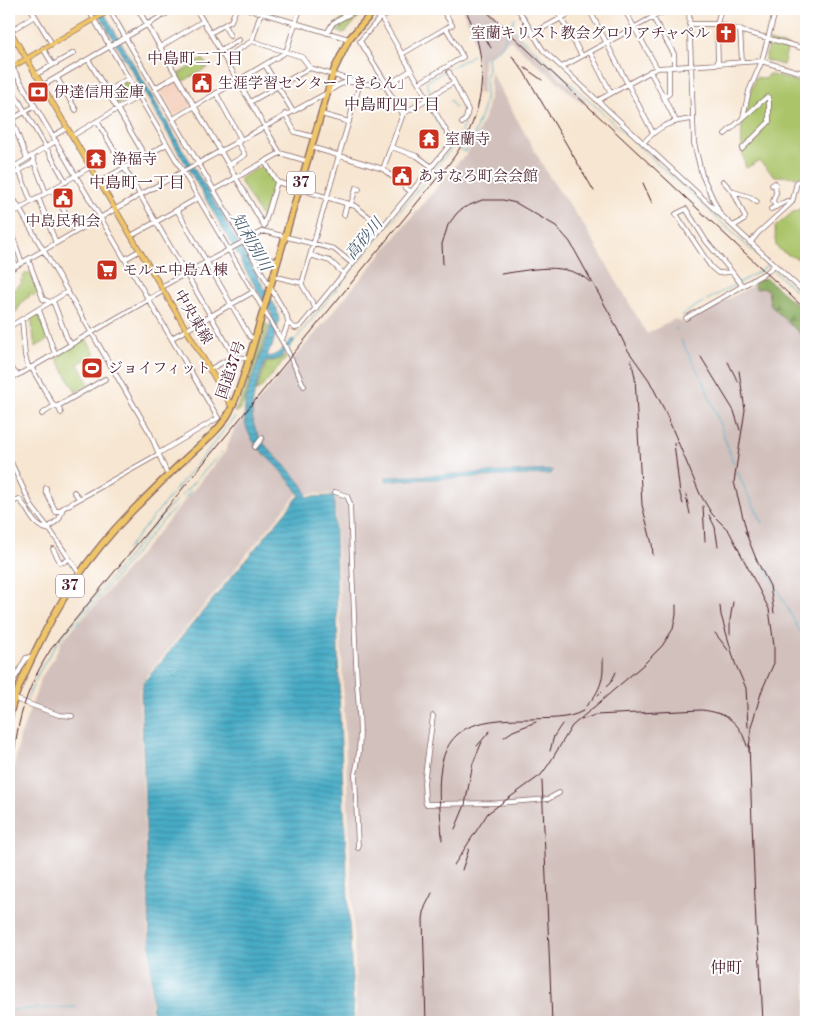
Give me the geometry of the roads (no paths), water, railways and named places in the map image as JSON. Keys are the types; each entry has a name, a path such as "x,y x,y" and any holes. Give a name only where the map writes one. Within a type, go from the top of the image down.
{"highway":[{"name":"国道37号","path":"9,718 33,656 57,608 79,573 113,531 218,428 232,407 240,389 332,74 349,39 375,10"}],"main road":[{"path":"10,68 109,10"},
{"name":"中央東線","path":"9,30 232,407"}],"street":[{"path":"31,9 52,44"},
{"path":"88,9 96,18 167,144 185,170 198,198 231,249 253,292 264,306 304,386"},
{"path":"138,9 264,228 285,237 334,249 352,264"},
{"path":"42,86 174,9"},
{"path":"196,9 280,153 307,161"},
{"path":"210,33 231,21 236,9"},
{"path":"248,9 261,11 349,39"},
{"path":"172,119 286,52 300,9"},
{"path":"341,9 345,16"},
{"path":"327,33 333,24 359,9"},
{"path":"398,9 382,18 370,28 360,41 403,114"},
{"path":"402,54 452,25 442,9"},
{"path":"518,9 541,48 806,294"},
{"path":"556,9 582,56"},
{"path":"532,34 562,18 570,11 578,9"},
{"path":"589,9 653,133"},
{"path":"624,9 657,68"},
{"path":"648,9 674,54 671,67 670,94 664,97"},
{"path":"562,67 668,9"},
{"path":"689,9 694,143 706,185 720,213"},
{"path":"718,64 717,24 721,9"},
{"path":"744,117 750,91 776,9"},
{"path":"109,10 155,88 196,164 214,190 242,243 287,316 288,323 282,340"},
{"path":"288,323 298,328 452,141 382,18 375,10"},
{"path":"224,58 252,41 261,11"},
{"path":"9,30 35,16"},
{"path":"160,47 203,21"},
{"path":"224,24 230,36"},
{"path":"689,24 717,24 806,49"},
{"path":"419,83 462,58 446,28"},
{"path":"740,29 742,62"},
{"path":"220,51 239,40"},
{"path":"252,41 304,58 310,68 360,83"},
{"path":"44,48 53,65"},
{"path":"590,52 611,93"},
{"path":"36,75 74,53"},
{"path":"88,59 145,156"},
{"path":"598,101 657,68 761,61 806,74"},
{"path":"265,65 292,110"},
{"path":"10,68 53,136 218,418 56,512 46,492 46,488"},
{"path":"250,102 310,68"},
{"path":"9,270 220,150 327,93 336,85 343,82 385,84 397,80 411,70"},
{"path":"650,71 676,120"},
{"path":"448,72 468,110 463,122"},
{"path":"155,88 176,76"},
{"path":"57,78 76,110"},
{"path":"107,91 129,78"},
{"path":"383,168 403,114 454,82"},
{"path":"301,283 360,83"},
{"path":"9,84 66,182"},
{"path":"216,94 245,155 228,165"},
{"path":"72,136 139,96"},
{"path":"725,134 767,97 769,98 769,122 742,149"},
{"path":"27,159 10,121 35,106"},
{"path":"285,114 295,132 314,137"},
{"path":"321,114 349,122"},
{"path":"643,143 653,133 676,120 693,119"},
{"path":"97,121 234,356"},
{"path":"53,136 67,128"},
{"path":"13,167 56,142"},
{"path":"99,182 167,144"},
{"path":"311,147 383,168 411,192"},
{"path":"391,147 417,156 432,167"},
{"path":"214,190 280,153"},
{"path":"32,156 46,193"},
{"path":"9,158 13,167 19,171 31,201"},
{"path":"9,177 34,162"},
{"path":"265,162 277,182 349,204 358,208 382,228"},
{"path":"9,214 90,167"},
{"path":"750,243 758,233 792,202 796,183 799,180 806,179"},
{"path":"723,181 733,192 745,217 744,220 732,226"},
{"path":"9,379 148,299 186,273 242,243 264,228 277,182"},
{"path":"772,185 775,183 776,194 773,201 776,206"},
{"path":"344,215 356,188 359,189"},
{"path":"52,190 76,231"},
{"path":"9,191 150,433 168,476"},
{"path":"733,192 750,197 757,202"},
{"path":"38,197 56,243"},
{"path":"131,236 198,198"},
{"path":"771,209 787,201 792,202"},
{"path":"732,272 718,273 711,267 676,214 686,209 706,241 732,272 741,283"},
{"path":"177,210 250,337 255,338"},
{"path":"9,226 22,262"},
{"path":"9,248 15,266"},
{"path":"125,259 139,251"},
{"path":"310,255 330,261 344,274"},
{"path":"256,263 266,258 278,261"},
{"path":"28,259 43,299 51,302 71,344"},
{"path":"686,318 741,283 768,272 775,265"},
{"path":"273,276 301,283 316,308"},
{"path":"9,327 67,292"},
{"path":"172,338 253,292"},
{"path":"39,310 55,354"},
{"path":"22,319 25,356 30,368 61,413"},
{"path":"209,370 234,356 248,359"},
{"path":"9,365 17,375"},
{"path":"42,414 105,380"},
{"path":"255,447 262,438"},
{"path":"9,458 11,468 32,507 79,573"},
{"path":"74,492 79,498"},
{"path":"336,492 347,496 350,503 360,719 358,765 355,774 358,848"},
{"path":"9,504 17,497 26,506 36,524 42,528 49,529"},
{"path":"49,529 59,519 63,508"},
{"path":"53,549 60,562 69,559"},
{"path":"9,686 26,658 33,656"},
{"path":"15,699 59,715 72,716"},
{"path":"433,716 424,783 426,793 424,799 426,804 498,803 548,799 559,792"}],"water":[{"path":"96,9 102,9 180,145 221,210 226,223 277,309 279,321 272,347 267,357 279,352 293,339 295,341 279,359 265,362 254,395 252,415 259,436 269,450 300,482 307,497 334,496 340,723 354,1022 153,1022 141,693 144,682 298,497 300,497 293,485 254,442 248,432 245,421 247,393 270,329 271,313"},
{"path":"553,470 551,474 386,481 386,477"}],"waterway":[{"path":"512,26 514,18"},
{"path":"512,26 517,34 770,267"},
{"path":"461,150 465,152 473,138 484,106 485,77 488,70 487,57 502,46 507,33"},
{"path":"430,91 426,82 473,55"},
{"name":"高砂川","path":"450,100 455,107"},
{"path":"426,103 448,141"},
{"name":"高砂川","path":"294,341 456,143 464,124 460,117"},
{"path":"682,316 694,307 762,270 767,265"},
{"path":"773,270 806,300"},
{"path":"681,340 706,387 734,464"},
{"path":"9,381 15,378"},
{"path":"223,431 235,417"},
{"path":"126,550 223,432"},
{"path":"181,496 222,452"},
{"path":"737,470 763,523"},
{"path":"184,499 191,491"},
{"path":"27,699 39,672 56,644 163,514 177,500"},
{"path":"76,625 176,507"},
{"path":"765,566 806,643"},
{"path":"9,1010 77,1007"}],"railway":[{"path":"9,803 19,723 39,669 51,649 461,147 477,109 481,90 482,70 474,29 465,9"},
{"path":"484,9 806,310"},
{"path":"478,24 491,48"},
{"path":"512,56 524,72 594,191"},
{"path":"525,68 542,80"},
{"path":"643,183 652,203"},
{"path":"443,264 442,244 448,225 463,208 482,200 503,200 516,203 556,226 570,242 627,349 649,380 664,409 700,494 712,514 729,531 769,609 774,646 774,663 762,690 751,727 749,751"},
{"path":"501,274 548,268 570,271 581,275 590,282"},
{"path":"701,357 734,411 740,430"},
{"path":"631,360 635,377 642,505 653,555"},
{"path":"728,362 738,382"},
{"path":"739,371 745,410 734,482 748,537"},
{"path":"674,443 680,494 683,504"},
{"path":"686,495 690,514"},
{"path":"703,506 705,541"},
{"path":"709,515 715,527 718,546"},
{"path":"745,531 770,586 774,613"},
{"path":"730,634 733,602"},
{"path":"454,865 488,813 541,775 572,726 662,646 673,629 676,605"},
{"path":"720,606 735,663 746,688 748,727"},
{"path":"715,633 728,650"},
{"path":"586,706 598,690 603,672 603,658"},
{"path":"598,695 611,682 616,672"},
{"path":"442,840 439,793 442,762 447,748 456,736 469,727 484,722 507,719 557,718 583,711"},
{"path":"581,720 595,715 711,711 731,720 741,731 747,746"},
{"path":"504,737 513,731 536,722"},
{"path":"550,751 554,736 562,724"},
{"path":"477,746 490,731"},
{"path":"455,829 465,805 473,763 482,742"},
{"path":"749,744 756,926 763,1022"},
{"path":"542,781 552,1022"},
{"path":"462,870 469,849"},
{"path":"426,1022 423,919 425,907 432,893"}],"place":[{"name":"室蘭キリスト教会グロリアチャペル","path":"726,33"},
{"name":"生涯学習センター「きらん」","path":"202,83"},
{"name":"伊達信用金庫","path":"38,92"},
{"name":"室蘭寺","path":"429,139"},
{"name":"浄福寺","path":"96,159"},
{"name":"あすなろ町会会館","path":"402,176"},
{"name":"中島民和会","path":"63,198"},
{"name":"モルエ中島Ａ棟","path":"107,270"},
{"name":"ジョイフィット","path":"92,368"}],"district":[{"name":"中島町二丁目","path":"195,59"},
{"name":"中島町四丁目","path":"392,105"},
{"name":"中島町一丁目","path":"137,183"},
{"name":"仲町","path":"726,968"}],"water label":[{"name":"知利別川","path":"251,242"}]}
